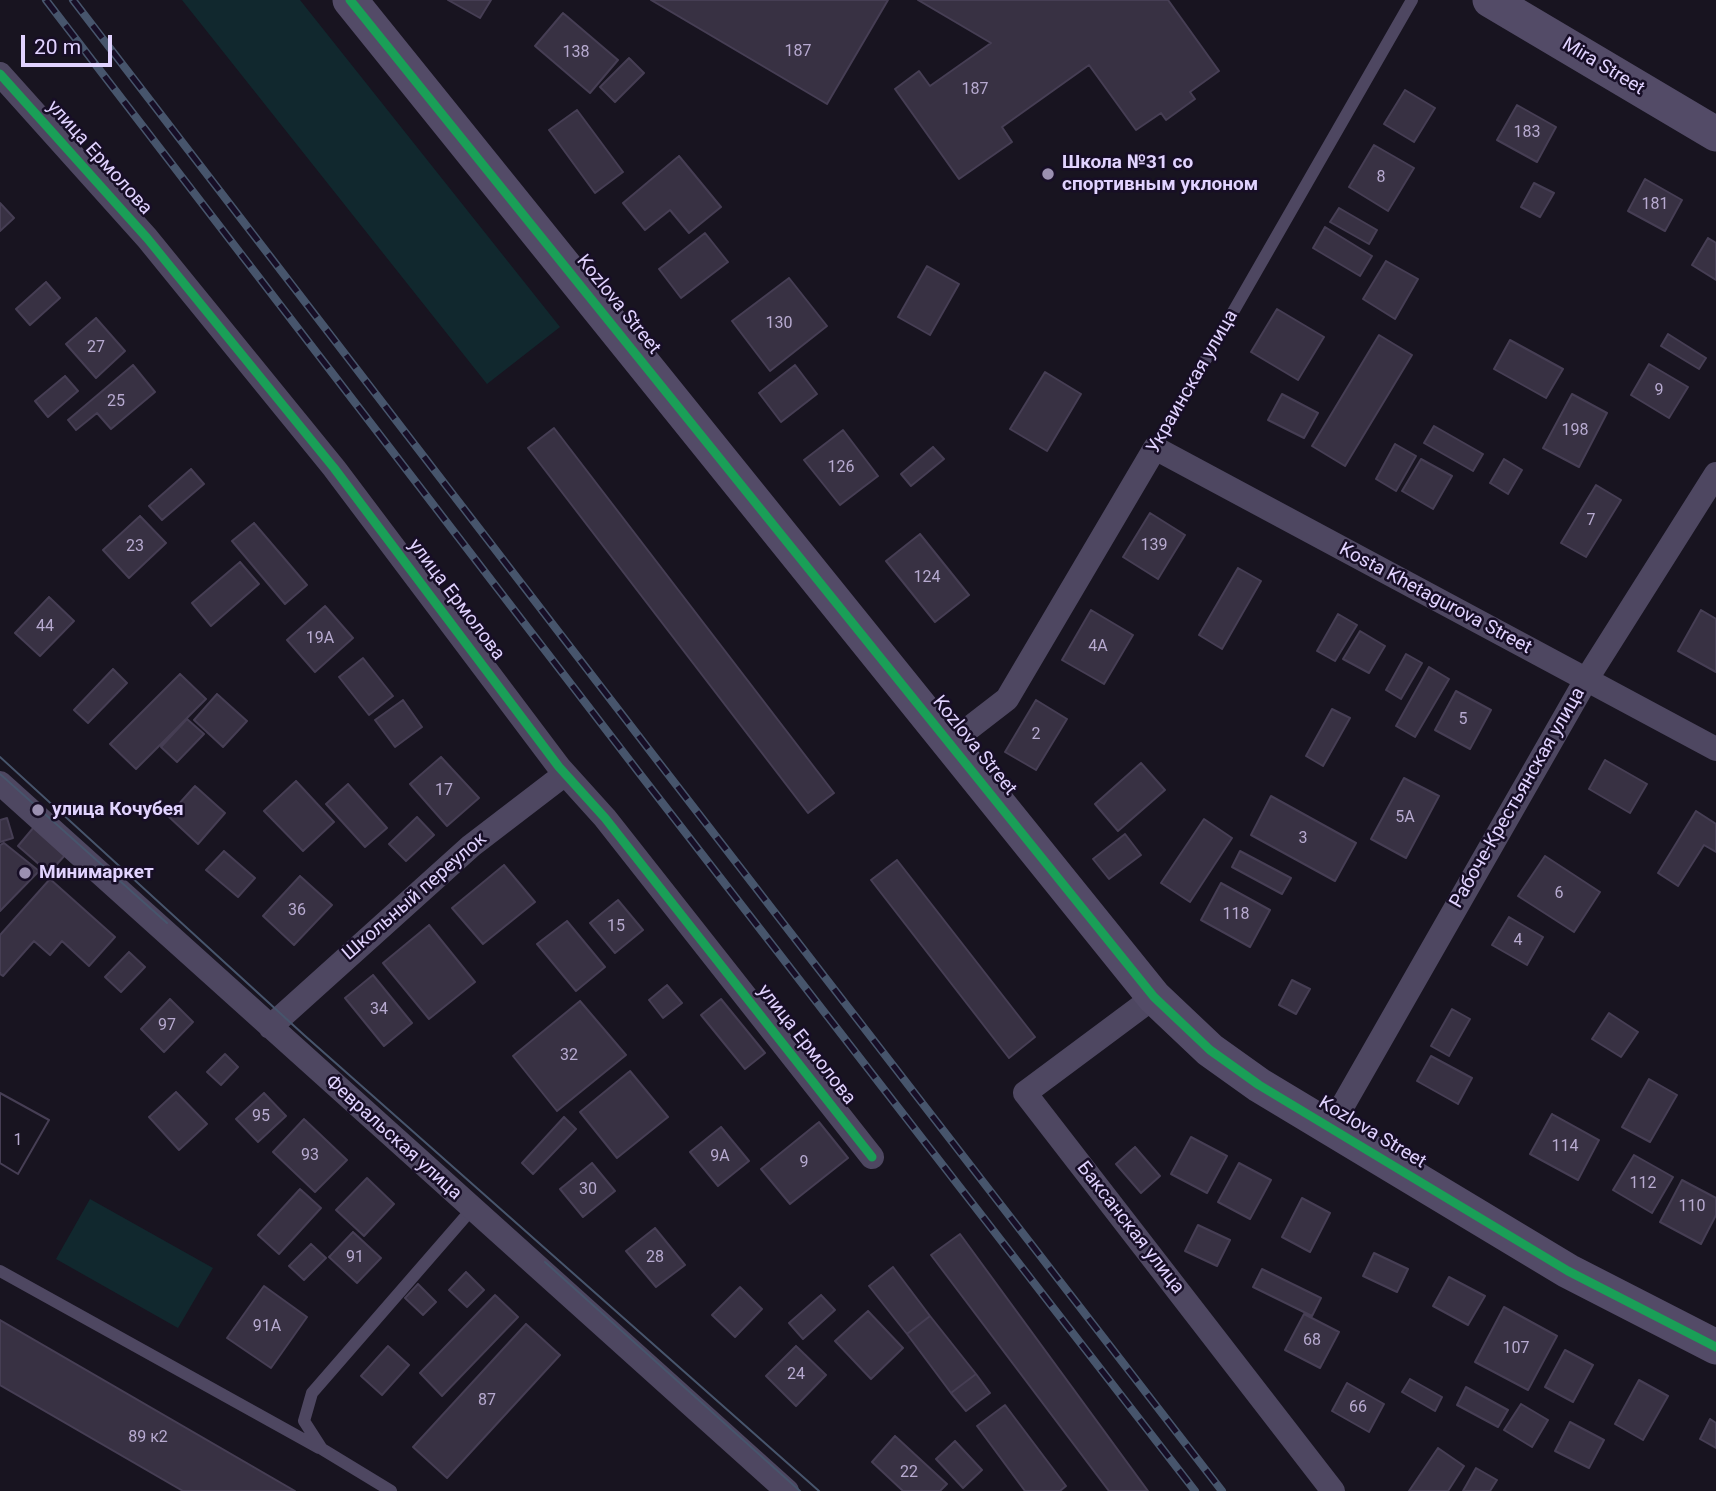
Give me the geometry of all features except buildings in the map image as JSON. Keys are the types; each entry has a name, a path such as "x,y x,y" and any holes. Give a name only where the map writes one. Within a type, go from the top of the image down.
{"street":[{"name":"Kozlova Street","path":"350,0 1154,997 1210,1050 1259,1085 1568,1271 1716,1347"},
{"name":"Mira Street","path":"1490,0 1716,134"},
{"name":"улица Ермолова","path":"0,75 147,238 326,457 565,774 613,828 872,1157"},
{"name":"Украинская улица","path":"950,743 1007,699 1155,448"},
{"name":"Kosta Khetagurova Street","path":"1155,448 1716,749"},
{"name":"Рабоче-Крестьянская улица","path":"1330,1128 1586,680 1716,474"},
{"name":"Школьный переулок","path":"270,1027 471,846 565,774"},
{"name":"Февральская улица","path":"0,783 787,1491"},
{"name":"Баксанская улица","path":"1154,997 1025,1093 1333,1491"}],"lane":[{"name":"Украинская улица","path":"1155,448 1412,0"},
{"path":"322,1450 304,1421 312,1393 472,1209"},
{"path":"0,1271 391,1491"}],"green space":[{"path":"182,0 300,0 560,327 487,384"},
{"path":"90,1199 213,1268 178,1328 56,1259"}],"tram line":[{"path":"0,757 304,1035 819,1491"},
{"path":"0,774 167,923"},
{"path":"545,1262 800,1491"}],"railway":[{"path":"46,0 1195,1491"},
{"path":"73,0 1222,1491"}],"cycle path":[{"path":"350,0 1154,997 1210,1050 1259,1085 1568,1271 1716,1347"},
{"path":"0,74 147,238 334,468 559,767 605,818 872,1157"}],"place":[{"name":"Школа №31 со спортивным уклоном","path":"1048,174"},
{"name":"улица Кочубея","path":"38,810"},
{"name":"Минимаркет","path":"25,873"}]}
